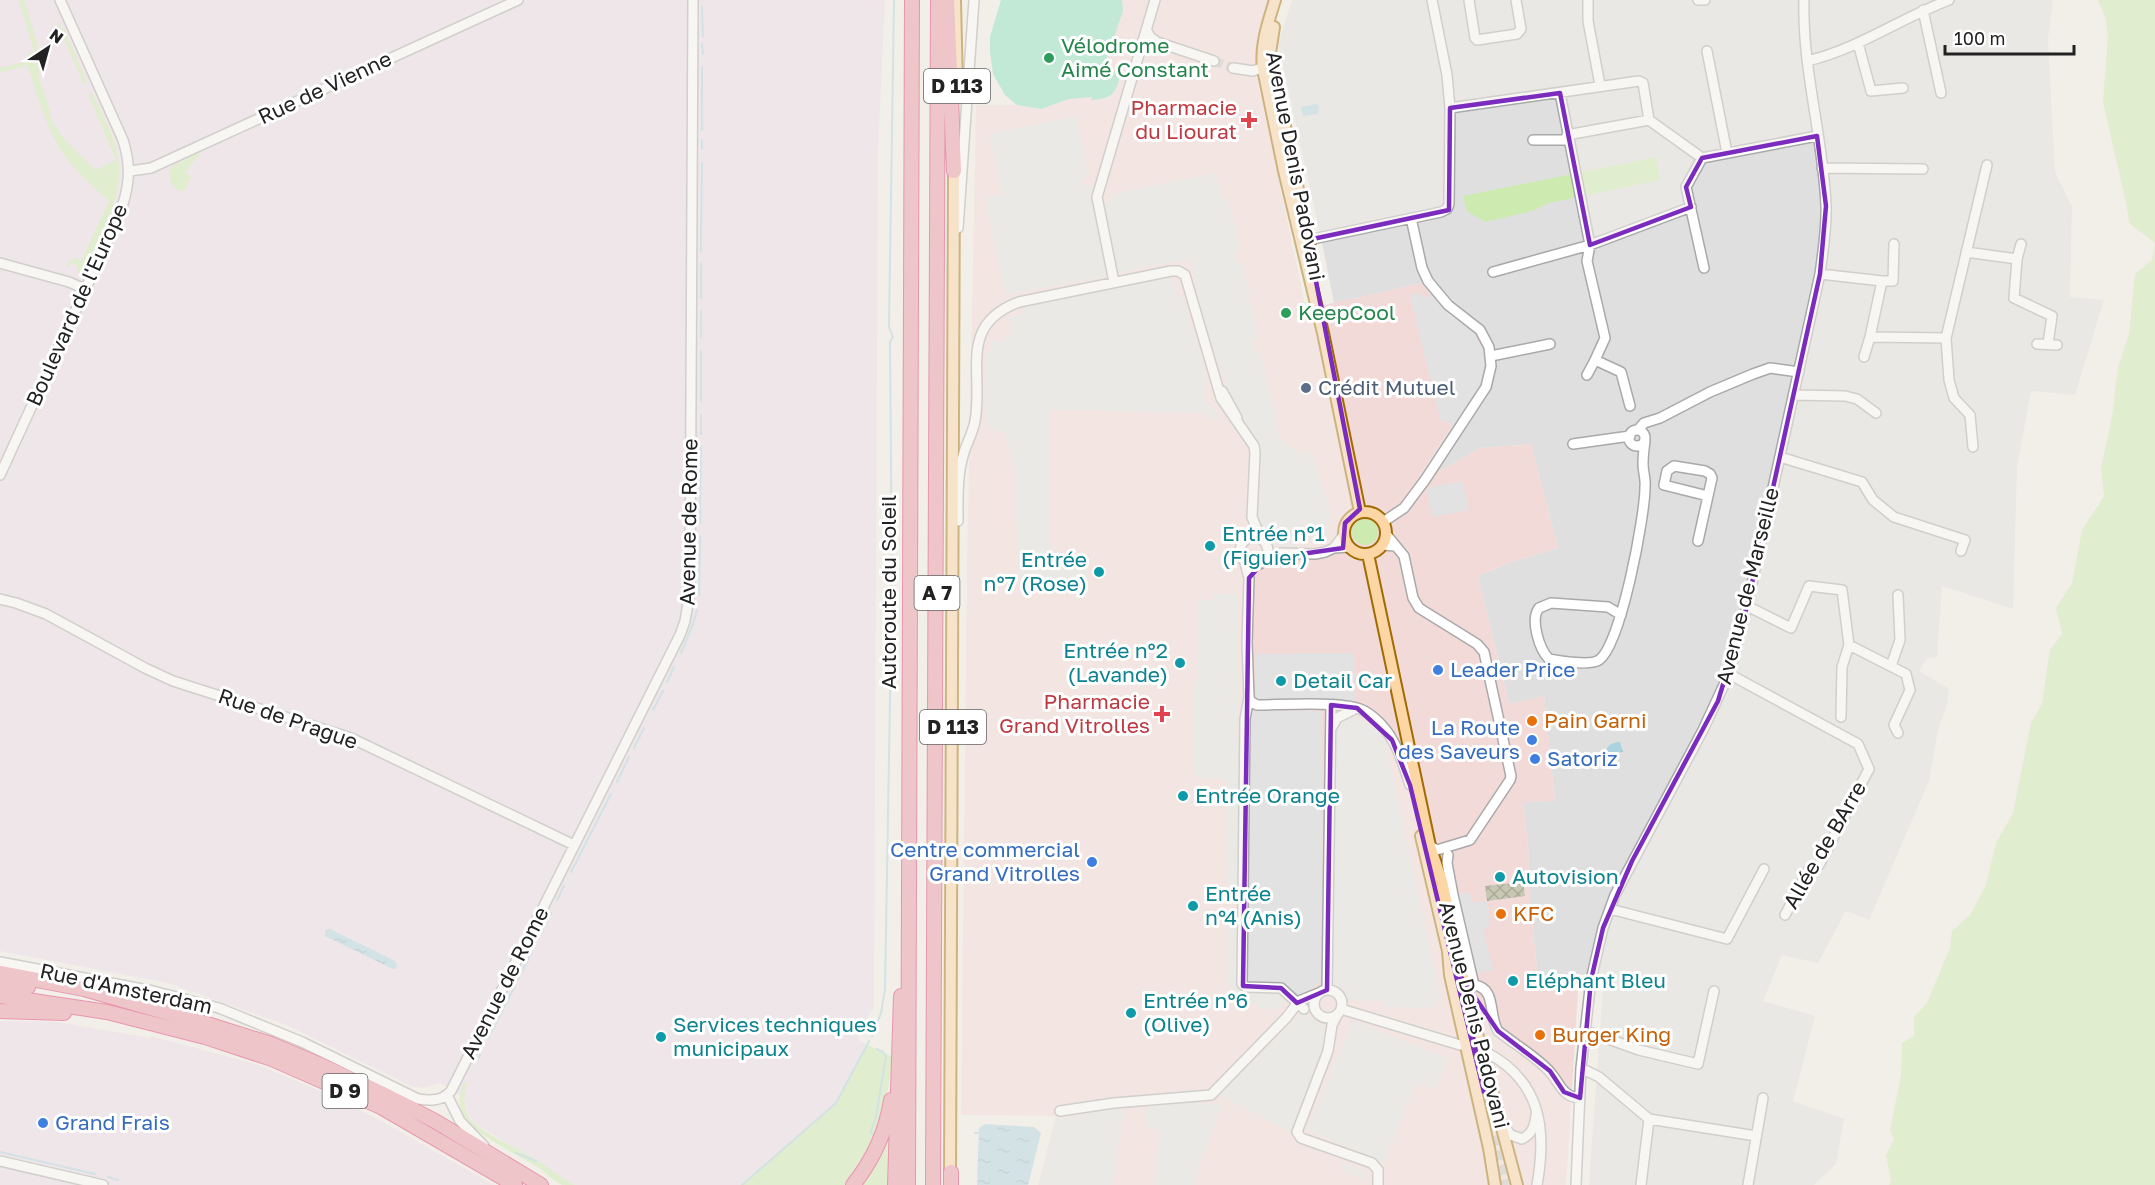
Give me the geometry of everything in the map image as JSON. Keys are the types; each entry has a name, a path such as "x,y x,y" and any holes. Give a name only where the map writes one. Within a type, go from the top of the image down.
{"highway":[{"name":"Autoroute du Soleil","path":"908,1185 912,0"},
{"name":"A 7","path":"933,1185 938,0"},
{"path":"947,0 954,171"},
{"path":"895,1185 903,941 910,859"},
{"path":"0,973 84,988 151,1009"},
{"name":"D 9","path":"0,983 56,990 151,1009 260,1041 323,1066 435,1121 541,1185"},
{"name":"D 9","path":"0,996 107,1012 205,1037 272,1059 381,1107 515,1185"},
{"path":"0,1011 52,1011 162,1025"},
{"path":"853,1185 870,1160 883,1132 898,1052"}],"main road":[{"name":"D 113","path":"951,1181 954,171 957,105 955,0"},
{"name":"Avenue Denis Padovani","path":"1275,0 1264,43 1263,69 1284,171 1323,333 1360,512"},
{"name":"Avenue Denis Padovani","path":"1281,0 1272,36 1271,59 1316,281 1323,333"},
{"path":"1360,512 1373,513 1383,522 1386,534 1382,545 1368,554 1361,554 1349,547 1343,536 1345,523 1360,512"},
{"name":"Avenue Denis Padovani","path":"1368,554 1430,846 1442,881 1469,985 1468,996 1517,1185"},
{"name":"Avenue Denis Padovani","path":"1410,785 1448,951 1450,975 1489,1148 1495,1185"},
{"name":"Avenue Denis Padovani","path":"1430,846 1431,876"},
{"path":"1448,951 1478,1078 1484,1092 1469,985"}],"street":[{"name":"Boulevard de l'Europe","path":"0,475 128,190 130,171 123,140 60,0"},
{"name":"Rue de Vienne","path":"130,171 151,168 518,0"},
{"name":"Avenue de Rome","path":"447,1095 680,635 689,601 693,0"},
{"path":"954,282 974,0"},
{"path":"1114,282 1097,197 1155,0"},
{"path":"1308,240 1447,209 1450,193 1450,108 1447,75 1432,0"},
{"path":"1469,0 1475,38 1478,40 1517,34 1521,29 1516,0"},
{"path":"1588,0 1588,21 1600,85"},
{"path":"1698,0 1705,0"},
{"name":"Avenue de Marseille","path":"1576,1185 1581,1068 1591,980 1598,947 1610,909 1632,861 1703,730 1729,674 1747,606 1820,274 1825,238 1826,206 1803,31 1804,0"},
{"path":"1807,61 1858,43 1923,10 1949,0"},
{"path":"1923,10 1941,93"},
{"path":"1147,31 1150,37 1157,42 1214,61"},
{"path":"1858,43 1871,91 1903,88"},
{"path":"1707,51 1727,153"},
{"path":"1236,69 1253,71 1263,69 1268,66 1271,59"},
{"path":"1450,108 1639,81 1643,83 1649,120 1702,158 1817,136"},
{"path":"1560,93 1590,245 1587,261 1605,338 1587,375"},
{"path":"1533,140 1568,138 1649,120"},
{"path":"1702,158 1686,187 1704,268"},
{"path":"1973,447 1970,415 1954,398 1949,380 1946,338 1987,165"},
{"path":"1822,168 1923,169"},
{"path":"1493,272 1590,245 1690,207"},
{"path":"1383,522 1408,503 1482,394 1489,379 1491,356 1489,347 1480,330 1448,305 1428,281 1422,268 1411,218"},
{"path":"1820,274 1893,281 1894,244"},
{"path":"2021,244 2017,259 2014,298 2052,316 2052,345 2037,344"},
{"path":"1966,252 2017,259"},
{"path":"0,263 69,282 85,289"},
{"path":"953,592 960,469 975,422 977,343 984,328 1006,307 1019,302 1171,271 1179,271 1185,275 1225,406 1251,439 1255,453 1252,518 1239,549 1239,555 1245,563 1249,578 1247,642 1249,697 1245,719 1242,984 1246,987 1281,988 1301,1006 1318,1015 1329,1018 1339,1012 1460,1045"},
{"path":"1864,357 1882,281"},
{"path":"1870,337 1946,338"},
{"path":"1491,356 1550,344"},
{"path":"1595,360 1621,372 1630,406"},
{"path":"1643,465 1635,446 1631,443 1639,436 1644,423 1660,418 1710,392 1770,368 1799,372"},
{"path":"1794,395 1857,399 1876,413"},
{"path":"1573,444 1639,436"},
{"path":"1621,615 1608,607 1551,603 1539,608 1534,618 1542,648 1549,659 1593,663 1600,660 1605,653 1621,615 1642,529 1646,485 1639,436"},
{"path":"1780,457 1862,482 1873,500 1893,517 1965,540 1961,551"},
{"path":"1664,485 1667,471 1674,466 1705,471 1710,474 1712,478 1698,541"},
{"path":"1646,485 1664,485 1708,496"},
{"path":"1252,518 1268,553 1266,559"},
{"path":"1386,534 1404,556 1413,598 1419,608 1477,644 1484,652 1511,776 1472,838 1437,850 1430,846"},
{"path":"1334,548 1343,536"},
{"path":"1239,549 1245,540 1263,540 1281,553"},
{"path":"1382,545 1395,546"},
{"path":"1249,578 1257,565 1281,553 1315,554 1334,548 1349,547"},
{"path":"1245,563 1257,565"},
{"path":"1747,606 1791,628 1809,586 1842,590 1849,645 1842,668 1840,717"},
{"path":"1891,666 1900,639 1898,595"},
{"name":"Rue de Prague","path":"0,599 46,614 173,681 351,738 574,845"},
{"path":"1849,645 1906,674 1910,690 1894,725 1898,733"},
{"name":"Allée de BArre","path":"1729,674 1858,744 1869,769 1818,865 1809,869 1785,915"},
{"path":"1249,697 1250,701 1257,705 1331,705 1357,708 1367,713 1380,724 1392,740 1410,785"},
{"path":"1330,1035 1313,1004 1323,991 1331,705"},
{"path":"1331,729 1337,718 1357,708"},
{"path":"1442,881 1441,870 1454,846"},
{"path":"1448,855 1447,863 1469,985 1485,988 1489,993 1494,1025 1498,1031 1550,1071 1564,1092 1573,1098 1580,1098"},
{"path":"1610,909 1727,939 1764,869"},
{"name":"Rue d'Amsterdam","path":"0,962 153,991 207,1005 302,1042 412,1096 432,1100 447,1095"},
{"path":"1060,1111 1114,1103 1210,1095 1287,1017 1301,1006 1306,996 1323,991 1338,994 1342,1002 1330,1035 1328,1051 1297,1132 1300,1138 1372,1163 1378,1170 1378,1185"},
{"path":"1586,1031 1640,1050 1698,1064 1714,991"},
{"path":"1486,1052 1505,1063 1526,1085 1541,1130 1544,1185"},
{"path":"1581,1068 1604,1081 1649,1119 1756,1136"},
{"path":"447,1095 460,1120 491,1154"},
{"path":"1748,1185 1763,1098"},
{"path":"1500,1120 1511,1135 1522,1139 1531,1133 1536,1113"},
{"path":"1641,1185 1649,1119"},
{"path":"0,1161 103,1185"},
{"path":"1537,1185 1541,1162"}],"highlighted area":[{"path":"1560,93 1590,245 1691,207 1686,187 1702,158 1817,136 1826,206 1820,274 1747,606 1718,701 1632,861 1603,928 1591,980 1580,1098 1564,1092 1550,1071 1498,1031 1461,977 1484,1092 1410,785 1392,740 1357,708 1331,705 1327,990 1297,1003 1281,988 1243,986 1249,578 1266,559 1343,548 1345,523 1360,509 1308,240 1449,210 1450,108"}],"shaded area":[{"path":"0,0 885,0 878,150 874,1008 857,1033 860,1041 866,1044 835,1103 740,1185 575,1185 474,1123 467,1113 464,1098 440,1083 423,1088 411,1086 289,1026 168,983 0,951"},
{"path":"1122,0 1268,0 1257,36 1258,83 1306,309 1423,283 1434,301 1473,332 1479,340 1484,352 1486,369 1483,378 1421,474 1442,470 1480,448 1531,444 1558,548 1508,563 1478,576 1509,704 1544,696 1555,801 1523,802 1538,978 1579,975 1566,1185 1038,1185 1056,1116 961,1115 967,568 976,105 1017,105 1041,109 1069,99 1092,96 1092,100 1106,99 1113,94 1105,64 1122,11"},
{"path":"1292,0 2053,0 2048,39 2055,172 2072,207 2070,297 2104,300 2075,395 2031,391 2017,467 2013,609 1942,586 1937,657 1927,658 1919,671 1949,689 1947,704 1938,729 1929,781 1869,920 1846,911 1818,963 1782,955 1763,1001 1815,1016 1793,1101 1844,1119 1836,1164 1814,1185 1589,1185 1604,973 1538,978 1523,802 1555,800 1544,697 1509,704 1478,576 1508,563 1558,548 1531,444 1480,448 1442,470 1421,475 1483,378 1468,328 1442,308 1423,283 1334,303 1278,44"},
{"path":"1076,116 1089,177 1082,179 1083,186 1090,185 1109,276 1005,295 985,198 1002,195 989,134"},
{"path":"1214,173 1217,175 1222,199 1229,199 1240,250 1234,251 1236,263 1243,263 1258,339 1252,340 1254,352 1260,351 1281,440 1301,454 1310,451 1330,510 1327,537 1290,547 1274,546 1264,537 1258,527 1260,456 1254,435 1229,397 1199,303 1190,259 1119,272 1104,202 1111,201 1113,194"},
{"path":"1172,276 1176,293 1184,300 1206,372 1206,403 1217,412 1217,420 1206,418 1206,413 1049,410 1050,557 1081,557 1088,567 1087,578 1018,577 1015,468 1004,433 988,425 984,415 985,358 993,341 1003,342 1004,335 1010,335 1010,317 1023,313 1021,306"},
{"path":"1420,293 1424,298 1430,295 1449,315 1473,332 1484,352 1486,369 1483,378 1453,426 1445,420 1441,423 1410,295"},
{"path":"1462,481 1469,510 1432,517 1427,488"},
{"path":"1214,594 1238,594 1238,901 1227,900 1226,779 1198,778 1194,775 1194,688 1198,671 1197,601 1214,600"},
{"path":"1354,653 1355,701 1256,701 1255,654"},
{"path":"1250,710 1322,711 1323,979 1299,998 1296,998 1286,988 1245,984"},
{"path":"1348,718 1360,719 1374,727 1383,735 1386,743 1441,1001 1435,1002 1435,1008 1385,1007 1383,1001 1349,1000 1333,983 1336,730 1340,722"},
{"path":"1523,882 1525,896 1487,901 1485,886"},
{"path":"1470,892 1472,903 1487,901 1490,927 1483,929 1493,970 1471,975 1453,895"},
{"path":"1227,920 1238,920 1238,984 1246,991 1277,991 1288,997 1278,1009 1262,1009 1243,999 1226,984"},
{"path":"1303,1012 1323,1026 1326,1045 1290,1132 1219,1095"},
{"path":"1353,1020 1448,1059 1436,1089 1416,1082 1384,1162 1307,1130"},
{"path":"0,1021 57,1022 150,1038 151,1036 256,1064 332,1096 376,1118 494,1185 0,1185"},
{"path":"1184,1102 1223,1104 1201,1161 1195,1185 1153,1185 1160,1130 1145,1127 1146,1107"},
{"path":"1125,1107 1112,1185 1039,1185 1055,1119"},
{"path":"1340,1162 1366,1171 1367,1180 1342,1171"}],"green space":[{"path":"19,0 24,0 43,62 37,65 40,74 38,75 55,126 68,143 95,170 116,160 88,94 92,93 111,133 118,158 118,188 114,203 83,273 79,274 76,265 72,262 68,267 65,265 74,258 81,261 109,201 75,169 59,147 45,117 27,65 4,72 0,71 0,68 29,61 27,54 34,52"},
{"name":"Vélodrome Aimé Constant","path":"1001,0 1122,0 1123,11 1105,64 1107,69 1121,74 1115,91 1109,97 1091,100 1092,97 1069,99 1041,109 1017,105 1005,95 993,74 990,37"},
{"path":"2098,0 2155,0 2155,243 2129,223 2103,102 2108,35 2105,16"},
{"path":"56,21 62,25 60,26 62,29 64,28 87,83 84,85"},
{"path":"200,152 199,158 197,157 185,173 191,176 185,190 179,191 170,180 169,173 172,166"},
{"path":"1656,157 1660,180 1549,203 1532,211 1485,222 1467,211 1463,196"},
{"path":"2155,244 2155,1185 1889,1185 1891,1180 1886,1155 1894,1139 1890,1130 1901,1075 1902,1043 1914,1036 1914,1017 1927,1003 1950,948 1952,931 1970,915 1986,885 1996,843 2013,813 2031,723 2042,704 2050,650 2062,634 2056,608 2072,583 2082,530 2104,496 2101,468 2112,417 2118,367 2129,334 2135,274 2152,260"},
{"path":"1365,519 1374,523 1378,532 1374,541 1365,545 1356,541 1352,532 1356,523"},
{"path":"866,1044 893,1057 879,1127 870,1149 847,1185 740,1185 835,1103"},
{"path":"464,1082 467,1083 464,1097 466,1110 475,1124 575,1185 562,1185 539,1168 488,1138 471,1124 462,1113 460,1104"},
{"path":"890,1124 888,1185 857,1185"}],"water":[{"path":"1317,104 1318,114 1303,116 1301,107"},
{"path":"1620,742 1623,752 1613,753 1611,759 1606,758 1609,746"},
{"path":"330,929 395,961 397,966 393,969 325,936 326,930"},
{"path":"985,1124 1034,1127 1041,1133 1028,1185 977,1185 979,1128"}],"waterway":[{"path":"872,1036 881,1013 885,989 892,584 890,342 893,337 889,327 894,0"},
{"path":"702,7 703,36"},
{"path":"702,44 703,54"},
{"path":"702,67 702,130"},
{"path":"702,140 702,149"},
{"path":"701,251 702,163"},
{"path":"701,263 701,298"},
{"path":"701,311 701,337"},
{"path":"701,351 701,401"},
{"path":"701,415 701,434"},
{"path":"700,523 701,446"},
{"path":"699,595 700,536"},
{"path":"681,653 697,610"},
{"path":"667,682 674,667"},
{"path":"653,710 663,691"},
{"path":"634,748 644,728"},
{"path":"617,782 629,757"},
{"path":"571,872 611,794"},
{"path":"557,900 564,886"},
{"path":"541,933 551,913"},
{"path":"517,981 532,952"},
{"path":"488,1038 515,986"},
{"path":"742,1185 836,1103 869,1041"},
{"path":"872,1134 886,1056 877,1049"},
{"path":"0,1152 95,1174"},
{"path":"516,1153 536,1161"},
{"path":"108,1177 118,1180"}],"tunnel":[{"path":"1214,61 1233,68"},
{"path":"1484,1092 1507,1185"}],"place":[{"name":"Vélodrome Aimé Constant","path":"1049,58"},
{"name":"Pharmacie du Liourat","path":"1249,120"},
{"name":"KeepCool","path":"1286,313"},
{"name":"Crédit Mutuel","path":"1306,388"},
{"name":"Entrée n°1 (Figuier)","path":"1210,546"},
{"name":"Entrée n°7 (Rose)","path":"1099,572"},
{"name":"Entrée n°2 (Lavande)","path":"1180,663"},
{"name":"Leader Price","path":"1438,670"},
{"name":"Detail Car","path":"1281,681"},
{"name":"Pharmacie Grand Vitrolles","path":"1162,714"},
{"name":"Pain Garni","path":"1532,721"},
{"name":"La Route des Saveurs","path":"1532,740"},
{"name":"Satoriz","path":"1535,759"},
{"name":"Entrée Orange","path":"1183,796"},
{"name":"Centre commercial Grand Vitrolles","path":"1092,862"},
{"name":"Autovision","path":"1500,877"},
{"name":"Entrée n°4 (Anis)","path":"1193,906"},
{"name":"KFC","path":"1501,914"},
{"name":"Eléphant Bleu","path":"1513,981"},
{"name":"Entrée n°6 (Olive)","path":"1131,1013"},
{"name":"Burger King","path":"1540,1035"},
{"name":"Services techniques municipaux","path":"661,1037"},
{"name":"Grand Frais","path":"43,1123"}]}
